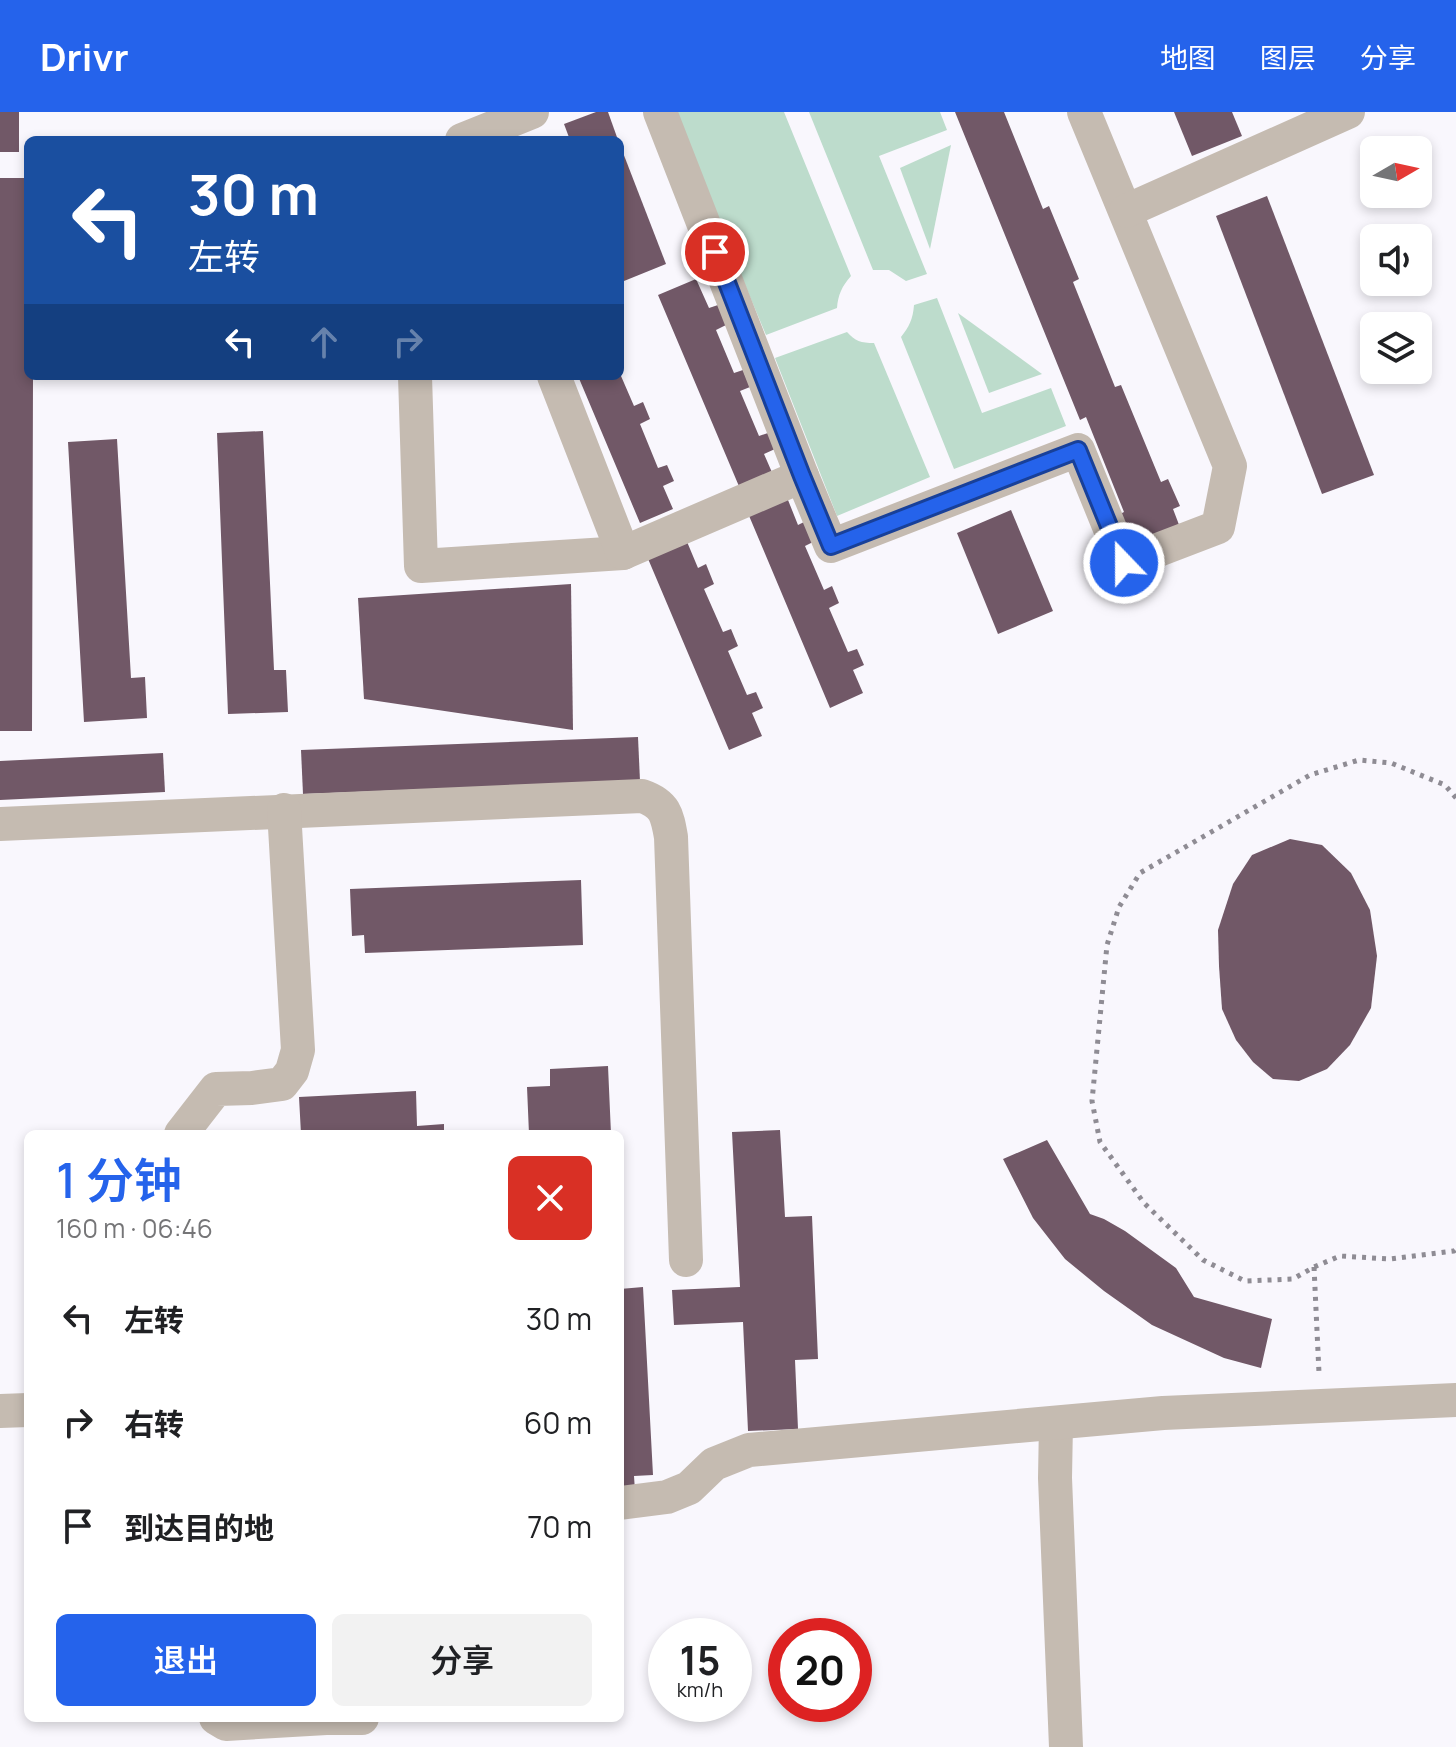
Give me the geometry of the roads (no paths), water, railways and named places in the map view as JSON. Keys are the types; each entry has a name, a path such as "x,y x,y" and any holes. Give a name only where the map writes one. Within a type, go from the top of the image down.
{"lane":[{"path":"452,112 461,136"},
{"path":"473,136 532,112"},
{"path":"660,112 831,546 1078,450 1124,563 1218,527 1230,466 1084,112"},
{"path":"1126,211 1348,112"},
{"path":"415,380 421,566 623,553 802,476"},
{"path":"556,380 623,553"},
{"path":"0,824 642,796 656,801 668,818 671,837 686,1260"},
{"path":"184,1130 216,1089 282,1084 292,1071 298,1050 284,810"},
{"path":"624,1502 667,1497 689,1488 714,1464 749,1450 1163,1413 1456,1400"},
{"path":"0,1411 24,1410"},
{"path":"1056,1423 1055,1478 1066,1747"},
{"path":"223,1722 259,1722"}]}
